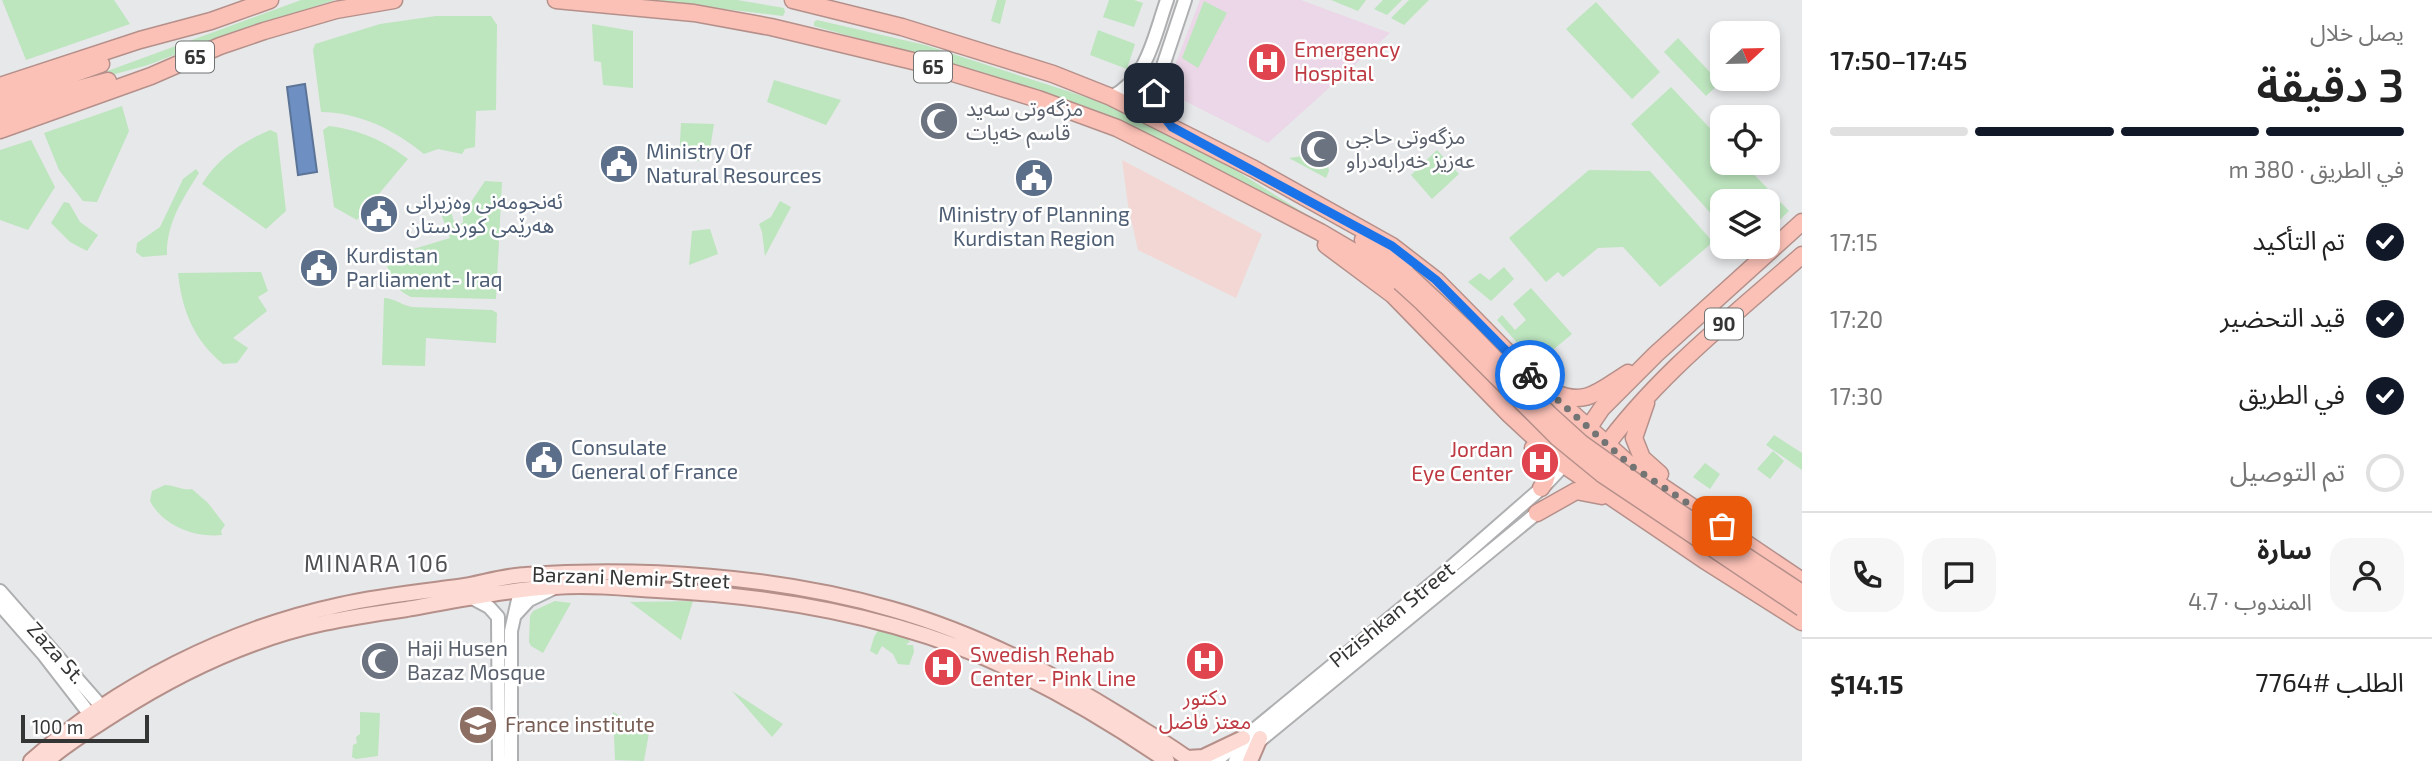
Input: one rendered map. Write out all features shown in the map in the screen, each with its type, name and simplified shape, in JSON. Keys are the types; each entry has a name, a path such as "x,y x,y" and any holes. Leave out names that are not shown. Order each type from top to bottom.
{"highway":[{"name":"65","path":"0,100 270,0"},
{"name":"65","path":"0,114 336,10 394,0"},
{"name":"65","path":"556,0 683,12 817,37 940,69 1038,99 1117,128 1403,278 1466,329 1581,443 1713,536 1802,593"},
{"path":"772,27 781,25 788,19 789,9 783,0"},
{"name":"65","path":"793,0 902,27 1053,74 1111,97 1286,187 1392,246 1425,272 1562,403 1591,443"},
{"path":"817,37 808,32 805,22 808,12 822,7"},
{"name":"65","path":"0,86 140,40 211,21"},
{"name":"65","path":"0,130 151,76 220,46"},
{"name":"65","path":"1286,187 1372,246 1422,302 1579,456 1802,608"},
{"name":"65","path":"1285,215 1393,295 1560,469 1576,482 1611,498 1802,622"},
{"name":"90","path":"1576,482 1602,408 1656,354 1802,222"},
{"name":"90","path":"1560,469 1591,443 1620,426 1695,350 1802,255"},
{"path":"1538,382 1566,398 1587,398 1656,354"},
{"path":"1471,374 1491,387 1517,414 1532,411 1541,401 1538,382"},
{"path":"1471,374 1484,394 1545,462 1548,476 1541,488"},
{"path":"1618,392 1601,419 1604,425 1609,427 1620,426"},
{"path":"1650,396 1635,431 1636,445 1642,458 1652,469 1739,536"},
{"path":"1528,433 1551,441 1591,443 1610,459 1630,465 1739,536 1802,581"},
{"path":"1591,443 1611,493 1637,516"},
{"path":"1637,516 1629,506 1629,494 1636,485 1644,481 1690,506"},
{"path":"1537,513 1576,491 1611,498"}],"main road":[{"path":"1111,97 1132,83 1142,70 1167,0"},
{"path":"1172,127 1157,108 1154,93 1185,0"},
{"name":"Pizishkan Street","path":"1216,761 1435,581 1560,469"},
{"name":"Pizishkan Street","path":"1235,761 1576,482"},
{"name":"Barzani Nemir Street","path":"47,761 100,716 184,660 217,645 306,614 377,598 521,575 615,573 702,577 782,585 890,608 989,645 1045,673 1098,701 1189,759"},
{"path":"499,761 503,671 521,575"},
{"path":"511,631 517,612 523,605 557,586"},
{"name":"Barzani Nemir Street","path":"31,761 67,731 180,674 254,643 323,623 557,586 709,592 814,607 888,625 953,645 1012,670 1113,726 1167,761"},
{"name":"Zaza St.","path":"0,591 100,716"},
{"path":"471,598 489,607 498,617 511,761"},
{"name":"Zaza St.","path":"0,605 100,716"},
{"path":"1189,759 1203,757 1243,738"},
{"path":"1250,761 1260,738"}],"shaded area":[{"name":"Emergency Hospital","path":"1200,0 1301,0 1390,33 1268,143 1165,91"},
{"path":"1122,160 1262,234 1236,298 1138,250"},
{"name":"Swedish Rehab Center - Pink Line","path":"939,648 960,655 945,687 926,679"}],"green space":[{"path":"2,0 114,0 130,24 26,60"},
{"path":"301,0 335,0 231,33 148,65 53,91"},
{"path":"648,0 737,0 784,8 785,12 783,16"},
{"path":"997,0 1006,0 1000,24 991,21"},
{"path":"1109,0 1134,0 1143,3 1134,27 1103,17"},
{"path":"1331,0 1366,0 1358,11"},
{"path":"1383,0 1402,0 1387,15 1374,9"},
{"path":"1409,0 1429,0 1404,25 1391,18"},
{"path":"1204,1 1227,13 1198,68 1182,58"},
{"path":"1596,2 1660,72 1632,99 1566,29"},
{"path":"436,16 491,16 497,25 496,110 476,111 475,147 465,149 462,154 438,149 424,154 376,124 350,115 321,112 313,50 315,44 380,24"},
{"path":"817,20 925,45 1086,97 1140,118 1216,158 1336,233 1211,167 921,56 814,26"},
{"path":"592,24 633,31 633,88 603,85 601,62 594,61"},
{"path":"1098,30 1135,44 1127,69 1090,55"},
{"path":"1678,38 1710,72 1711,91 1706,96 1664,52"},
{"path":"774,80 841,100 826,125 767,102"},
{"path":"1671,87 1710,128 1710,175 1754,175 1768,189 1710,189 1710,213 1631,124"},
{"path":"122,106 129,131 97,202 83,201 59,170 44,133"},
{"path":"681,123 714,124 708,161 679,160"},
{"path":"329,126 371,137 408,159 357,220 334,207 323,130"},
{"path":"270,130 277,133 286,211 266,229 202,184 215,166 232,152"},
{"path":"31,140 55,187 28,230 0,220 0,150"},
{"path":"1437,150 1459,174 1432,199 1411,175"},
{"path":"1303,156 1306,159 1326,157 1329,171 1326,178 1289,158"},
{"path":"196,169 199,173 172,222 167,255 142,257 136,252 137,243 160,227 183,179"},
{"path":"1589,170 1650,171 1710,239 1710,245 1660,287 1623,247 1598,248 1563,277 1558,272 1546,282 1509,238"},
{"path":"485,181 502,182 496,299 411,297 405,294 393,281 387,257 450,238 442,216 451,212 455,225 463,223 463,214"},
{"path":"780,201 791,207 765,256 759,224 771,217"},
{"path":"64,202 69,203 80,222 98,235 87,251 70,242 51,223"},
{"path":"1780,202 1789,211 1780,220"},
{"path":"710,229 718,254 689,265 692,231"},
{"path":"1504,267 1514,279 1491,301 1468,282 1480,273 1489,280"},
{"path":"261,272 268,291 258,297 267,311 233,338 248,348 237,363 223,364 204,345 191,324 178,273"},
{"path":"1531,288 1572,334 1536,364 1497,320 1502,315 1515,330 1526,320 1513,304"},
{"path":"384,298 412,307 492,310 497,313 496,343 426,338 425,366 382,365"},
{"path":"1774,435 1802,453 1802,470 1766,445"},
{"path":"1773,451 1784,461 1770,479 1757,469"},
{"path":"1705,463 1720,474 1710,489 1693,477"},
{"path":"165,485 192,489 208,503 225,525 221,531 222,535 191,532 171,524 163,517 150,501 152,491"},
{"path":"555,601 571,603 543,653 529,642 530,616 533,611"},
{"path":"693,601 681,640 630,602"},
{"path":"879,629 908,639 910,642 906,644 913,645 914,652 909,665 898,664 893,654 882,646 877,655 870,651"},
{"path":"732,691 783,724 772,737"},
{"path":"360,712 380,713 378,756 356,759 352,757 353,745 357,743 356,737 360,734"},
{"path":"613,712 649,733 644,761 615,760"}],"water":[{"path":"305,84 317,172 298,175 287,87"}],"way so far":[{"path":"1530,375 1630,465 1722,526"}],"place":[{"name":"Emergency Hospital","path":"1267,62"},
{"name":"مزگەوتی سەید قاسم خەیات","path":"939,121"},
{"name":"مزگەوتی حاجی عەزیز خەرابەدراو","path":"1319,149"},
{"name":"Ministry Of Natural Resources","path":"619,164"},
{"name":"Ministry of Planning Kurdistan Region","path":"1034,178"},
{"name":"ئەنجومەنی وەزیرانی هەرێمی کوردستان","path":"379,214"},
{"name":"Kurdistan Parliament- Iraq","path":"319,268"},
{"name":"Consulate General of France","path":"544,460"},
{"name":"Jordan Eye Center","path":"1540,462"},
{"name":"Haji Husen Bazaz Mosque","path":"380,661"},
{"name":"دكتور معتز فاضل","path":"1205,661"},
{"name":"Swedish Rehab Center - Pink Line","path":"943,667"},
{"name":"France institute","path":"478,725"}],"district":[{"name":"MINARA 106","path":"377,564"}],"route":[{"path":"1154,93 1157,108 1172,127 1392,246 1436,280 1530,375"}]}
